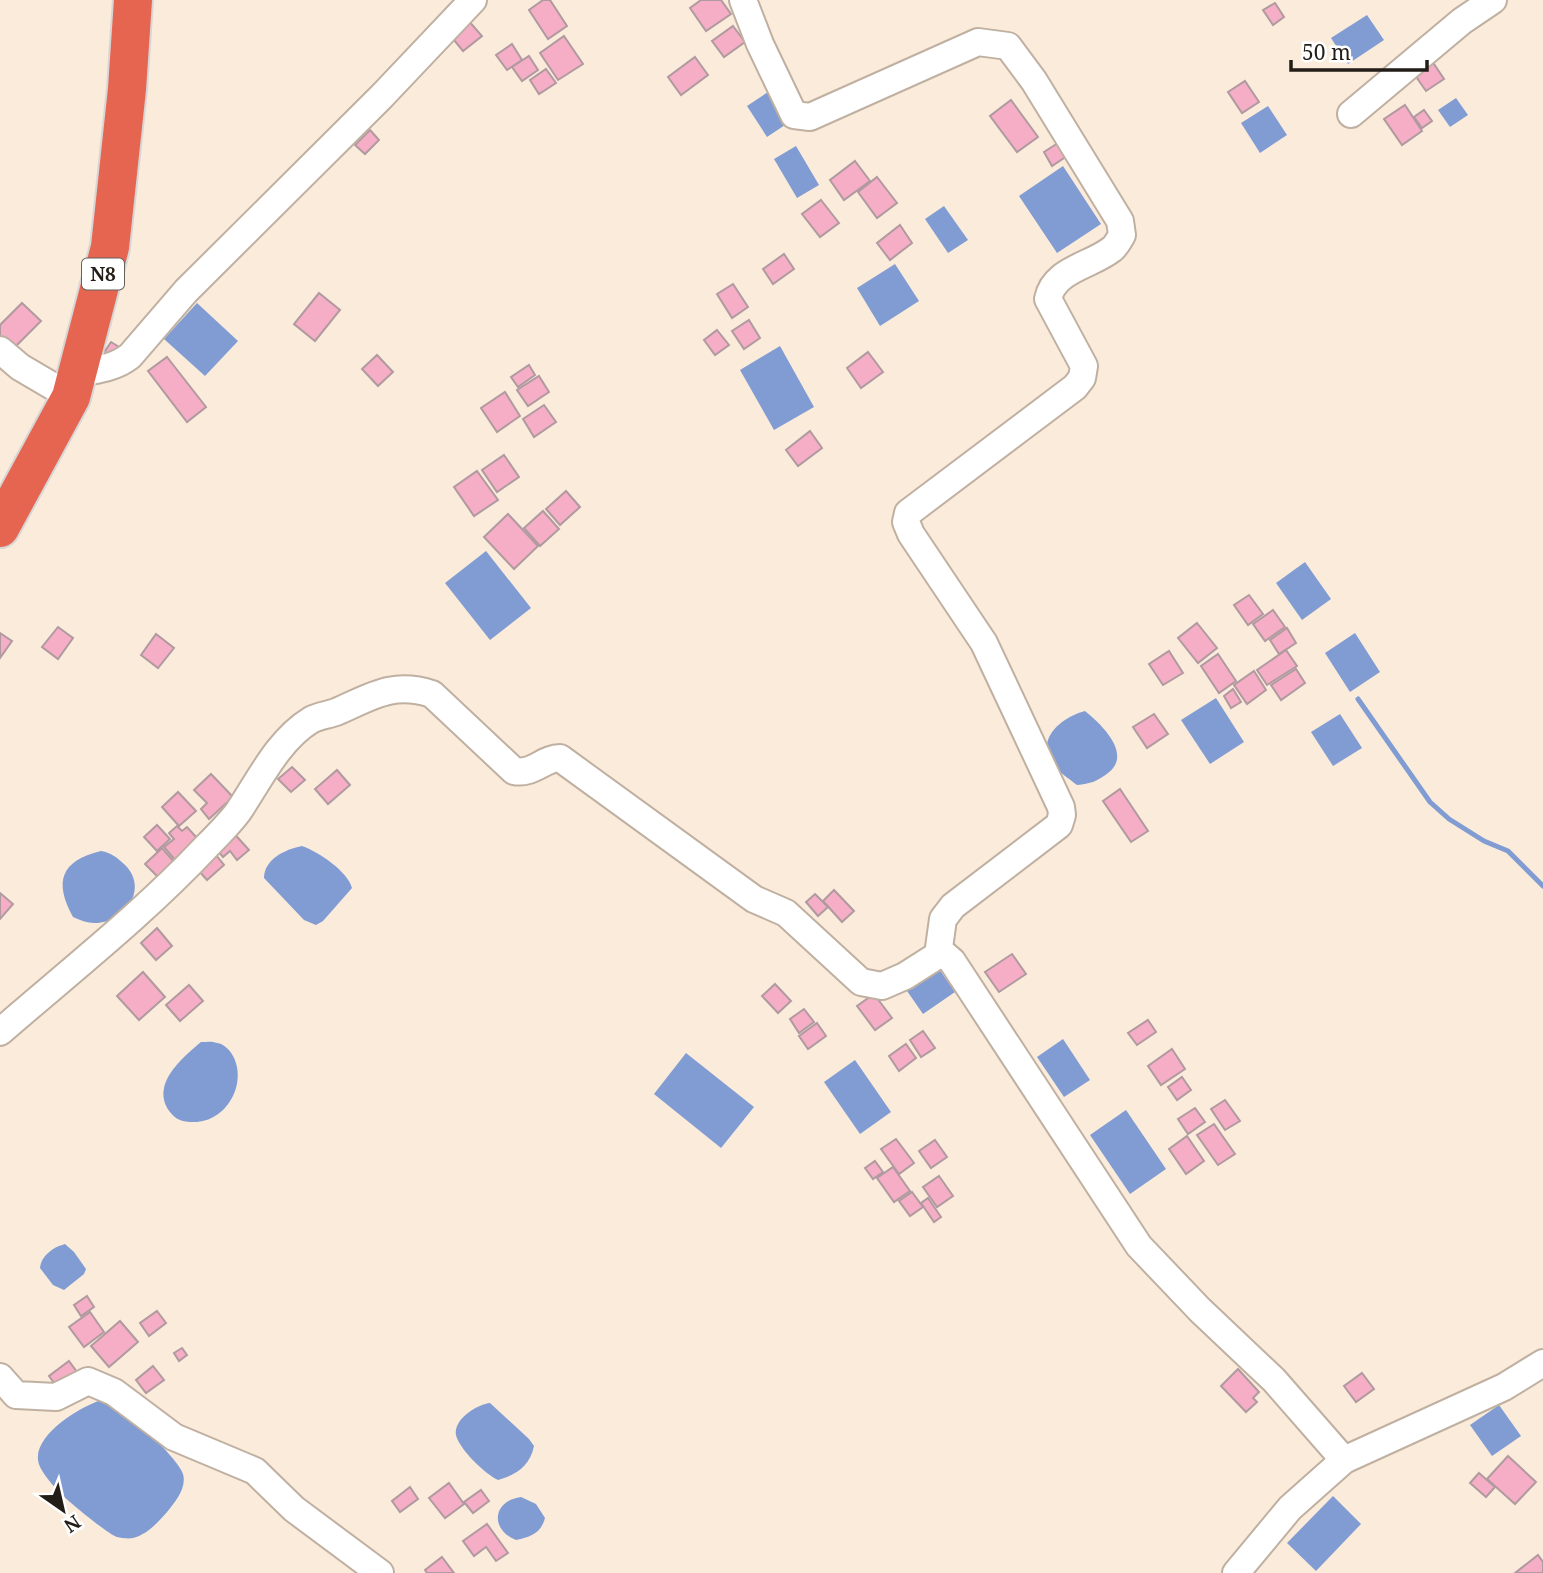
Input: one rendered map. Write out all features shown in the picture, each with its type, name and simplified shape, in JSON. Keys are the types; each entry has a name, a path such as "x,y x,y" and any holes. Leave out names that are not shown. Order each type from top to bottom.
{"highway":[{"name":"N8","path":"0,528 74,385 110,247 127,89 133,0"}],"street":[{"path":"0,350 20,367 74,385 122,362 186,291 382,96 473,0"},
{"path":"743,0 760,44 794,115 810,117 978,42 1008,46 1034,81 1120,221 1122,235 1113,248 1069,272 1050,290 1048,299 1084,366 1082,378 1075,387 908,513 906,522 911,534 984,643 1061,807 1062,815 1059,825 953,906 943,919 938,956"},
{"path":"1351,114 1462,21 1493,0"},
{"path":"0,1032 204,850 236,814 292,735 312,719 394,689 415,689 432,694 514,771 534,769 552,758 560,758 754,899 786,913 861,982 882,986 938,956 945,955 952,961 1139,1246 1200,1310 1274,1380 1344,1460"},
{"path":"1236,1573 1290,1508 1344,1460 1504,1387 1543,1363"},
{"path":"0,1377 16,1395 56,1397 88,1381 114,1392 174,1437 255,1471 294,1509 380,1573"}],"water":[{"path":"1367,15 1384,40 1348,64 1331,38"},
{"path":"768,92 788,123 767,137 747,106"},
{"path":"1456,98 1468,115 1450,127 1438,110"},
{"path":"1268,106 1287,135 1260,153 1241,123"},
{"path":"796,146 819,185 797,198 774,159"},
{"path":"1063,166 1101,224 1057,253 1019,196"},
{"path":"944,206 968,240 948,253 925,219"},
{"path":"895,264 919,301 880,326 857,288"},
{"path":"197,303 238,341 205,376 164,339"},
{"path":"780,346 814,407 774,430 740,370"},
{"path":"486,551 531,608 490,640 445,583"},
{"path":"1305,562 1331,599 1302,620 1276,583"},
{"path":"1355,633 1380,672 1350,692 1325,653"},
{"path":"1216,698 1244,742 1210,764 1181,720"},
{"path":"1085,711 1106,731 1116,748 1117,757 1115,765 1104,776 1094,782 1077,785 1051,762 1047,750 1051,734 1056,728 1070,717"},
{"path":"1340,714 1362,748 1333,766 1311,732"},
{"path":"302,846 332,863 352,888 323,921 316,925 304,920 264,878 272,860 283,852"},
{"path":"101,851 116,857 124,864 135,883 134,893 124,911 105,922 94,923 73,917 67,905 63,883 69,867 87,855"},
{"path":"937,966 955,992 923,1014 905,988"},
{"path":"1063,1039 1090,1080 1064,1097 1037,1057"},
{"path":"201,1042 220,1044 233,1056 238,1078 236,1089 224,1109 215,1116 205,1121 183,1121 172,1115 165,1102 166,1082 177,1064"},
{"path":"686,1053 754,1107 721,1148 654,1094"},
{"path":"855,1060 891,1112 860,1134 824,1082"},
{"path":"1126,1110 1166,1169 1130,1194 1090,1135"},
{"path":"65,1244 86,1269 84,1274 64,1290 53,1285 40,1268 48,1253"},
{"path":"101,1400 111,1402 139,1424 172,1458 183,1474 182,1490 170,1508 152,1528 133,1538 117,1537 87,1516 58,1491 38,1460 39,1450 51,1431 71,1415"},
{"path":"490,1403 534,1446 521,1469 498,1480 473,1461 456,1435 458,1423 462,1418 473,1409"},
{"path":"1499,1405 1521,1436 1492,1456 1470,1425"},
{"path":"1333,1496 1361,1524 1316,1571 1287,1543"},
{"path":"521,1497 536,1504 545,1518 535,1534 516,1540 502,1530 498,1516 504,1504"}],"building":[{"path":"543,0 550,0 567,26 548,39 529,10"},
{"path":"701,0 721,0 731,14 706,31 690,8"},
{"path":"1275,3 1284,17 1273,25 1263,10"},
{"path":"467,19 482,36 463,51 449,34"},
{"path":"733,26 745,42 724,57 712,41"},
{"path":"564,36 583,64 558,80 540,53"},
{"path":"512,44 522,60 507,70 496,55"},
{"path":"529,56 538,70 522,81 512,67"},
{"path":"695,57 708,75 681,95 668,77"},
{"path":"1430,58 1444,79 1426,91 1412,71"},
{"path":"546,69 556,83 539,94 530,80"},
{"path":"1245,81 1259,102 1242,113 1228,92"},
{"path":"1011,100 1038,137 1017,152 990,116"},
{"path":"1405,105 1422,131 1402,145 1384,119"},
{"path":"1424,110 1432,121 1422,128 1414,117"},
{"path":"370,130 379,140 365,154 355,145"},
{"path":"1061,141 1070,154 1052,166 1044,152"},
{"path":"855,161 870,181 844,200 830,180"},
{"path":"877,177 897,203 877,218 858,192"},
{"path":"821,200 839,223 820,237 802,214"},
{"path":"900,225 912,243 890,260 877,243"},
{"path":"784,254 794,269 773,284 763,269"},
{"path":"733,284 748,307 732,318 717,294"},
{"path":"319,293 340,310 315,341 294,324"},
{"path":"22,303 41,321 8,354 0,346 0,325"},
{"path":"749,320 760,338 744,349 732,331"},
{"path":"717,330 729,345 715,355 704,340"},
{"path":"111,342 124,350 116,362 103,354"},
{"path":"868,352 883,372 861,388 847,368"},
{"path":"377,355 393,372 378,386 362,369"},
{"path":"167,357 206,407 187,422 148,371"},
{"path":"529,365 535,375 518,387 511,377"},
{"path":"539,376 549,392 528,406 517,390"},
{"path":"505,392 520,416 497,432 481,408"},
{"path":"544,405 556,422 534,437 523,419"},
{"path":"810,431 822,448 798,466 786,450"},
{"path":"504,455 519,477 497,492 482,470"},
{"path":"477,471 498,500 474,516 454,487"},
{"path":"566,491 580,507 560,525 546,509"},
{"path":"543,511 559,529 540,546 524,528"},
{"path":"508,514 538,546 514,569 484,537"},
{"path":"1249,595 1263,614 1248,625 1234,605"},
{"path":"1273,610 1285,627 1265,641 1253,624"},
{"path":"1197,623 1217,648 1198,663 1178,638"},
{"path":"58,627 73,638 58,659 42,647"},
{"path":"1287,628 1296,643 1279,654 1270,640"},
{"path":"0,633 12,641 0,658"},
{"path":"156,634 174,648 158,668 141,655"},
{"path":"1286,650 1297,666 1267,685 1257,670"},
{"path":"1169,651 1183,673 1163,685 1149,664"},
{"path":"1218,654 1236,681 1219,693 1201,666"},
{"path":"1296,669 1305,683 1281,700 1271,685"},
{"path":"1254,671 1266,690 1247,704 1234,685"},
{"path":"1233,689 1241,702 1231,708 1224,696"},
{"path":"1154,714 1168,734 1147,748 1133,727"},
{"path":"292,767 305,780 291,792 278,779"},
{"path":"337,770 350,785 328,804 315,789"},
{"path":"211,774 233,797 209,819 201,809 207,803 194,790"},
{"path":"1120,789 1148,831 1131,842 1103,801"},
{"path":"178,792 196,811 179,826 162,807"},
{"path":"157,825 170,839 157,851 144,837"},
{"path":"177,826 182,831 187,827 198,839 175,860 164,847 174,839 169,833"},
{"path":"230,829 249,850 237,860 230,851 223,857 213,845"},
{"path":"162,848 175,863 159,878 145,864"},
{"path":"216,855 224,865 207,880 199,871"},
{"path":"834,890 854,911 842,922 823,901"},
{"path":"0,893 13,904 0,919"},
{"path":"815,894 828,907 818,916 806,902"},
{"path":"157,928 172,946 156,960 141,943"},
{"path":"1012,954 1026,974 999,992 985,972"},
{"path":"143,972 165,997 139,1020 117,996"},
{"path":"775,984 791,1001 778,1013 762,996"},
{"path":"189,985 203,1001 180,1021 166,1005"},
{"path":"874,994 892,1018 875,1030 857,1006"},
{"path":"804,1009 814,1022 799,1033 790,1019"},
{"path":"1148,1020 1156,1032 1137,1045 1128,1033"},
{"path":"817,1023 826,1036 808,1049 799,1036"},
{"path":"923,1031 935,1048 921,1057 910,1040"},
{"path":"906,1044 916,1058 899,1071 889,1056"},
{"path":"1172,1049 1185,1069 1161,1085 1148,1066"},
{"path":"1182,1077 1191,1090 1177,1100 1168,1087"},
{"path":"1225,1100 1240,1121 1225,1130 1211,1109"},
{"path":"1195,1108 1205,1122 1188,1134 1178,1119"},
{"path":"1214,1124 1235,1154 1218,1165 1197,1135"},
{"path":"1187,1136 1204,1161 1186,1174 1169,1149"},
{"path":"896,1139 914,1163 899,1174 881,1149"},
{"path":"935,1140 947,1157 931,1168 919,1151"},
{"path":"875,1161 883,1172 873,1179 865,1168"},
{"path":"893,1167 910,1191 894,1202 877,1178"},
{"path":"939,1176 953,1196 937,1207 923,1187"},
{"path":"912,1192 923,1207 910,1216 899,1201"},
{"path":"928,1198 941,1217 934,1222 921,1203"},
{"path":"87,1296 94,1307 81,1316 74,1305"},
{"path":"157,1311 166,1323 149,1336 140,1323"},
{"path":"90,1312 104,1332 84,1347 69,1327"},
{"path":"120,1321 138,1342 109,1367 91,1346"},
{"path":"182,1348 187,1355 179,1361 174,1353"},
{"path":"69,1361 77,1372 57,1387 49,1376"},
{"path":"153,1366 164,1380 146,1393 136,1380"},
{"path":"1238,1369 1259,1392 1253,1398 1257,1402 1246,1412 1221,1386"},
{"path":"1362,1373 1374,1389 1356,1402 1344,1386"},
{"path":"1508,1456 1536,1482 1515,1504 1487,1479"},
{"path":"1479,1473 1495,1487 1486,1497 1470,1483"},
{"path":"449,1483 464,1504 445,1518 429,1498"},
{"path":"410,1487 418,1499 400,1512 392,1501"},
{"path":"481,1490 489,1501 473,1513 464,1502"},
{"path":"487,1524 508,1553 496,1561 486,1547 474,1556 463,1541"},
{"path":"1538,1555 1543,1562 1543,1573 1515,1573"},
{"path":"442,1557 454,1573 427,1573 425,1570"}],"waterway":[{"path":"1358,699 1430,802 1449,819 1484,841 1508,851 1543,886"}]}
